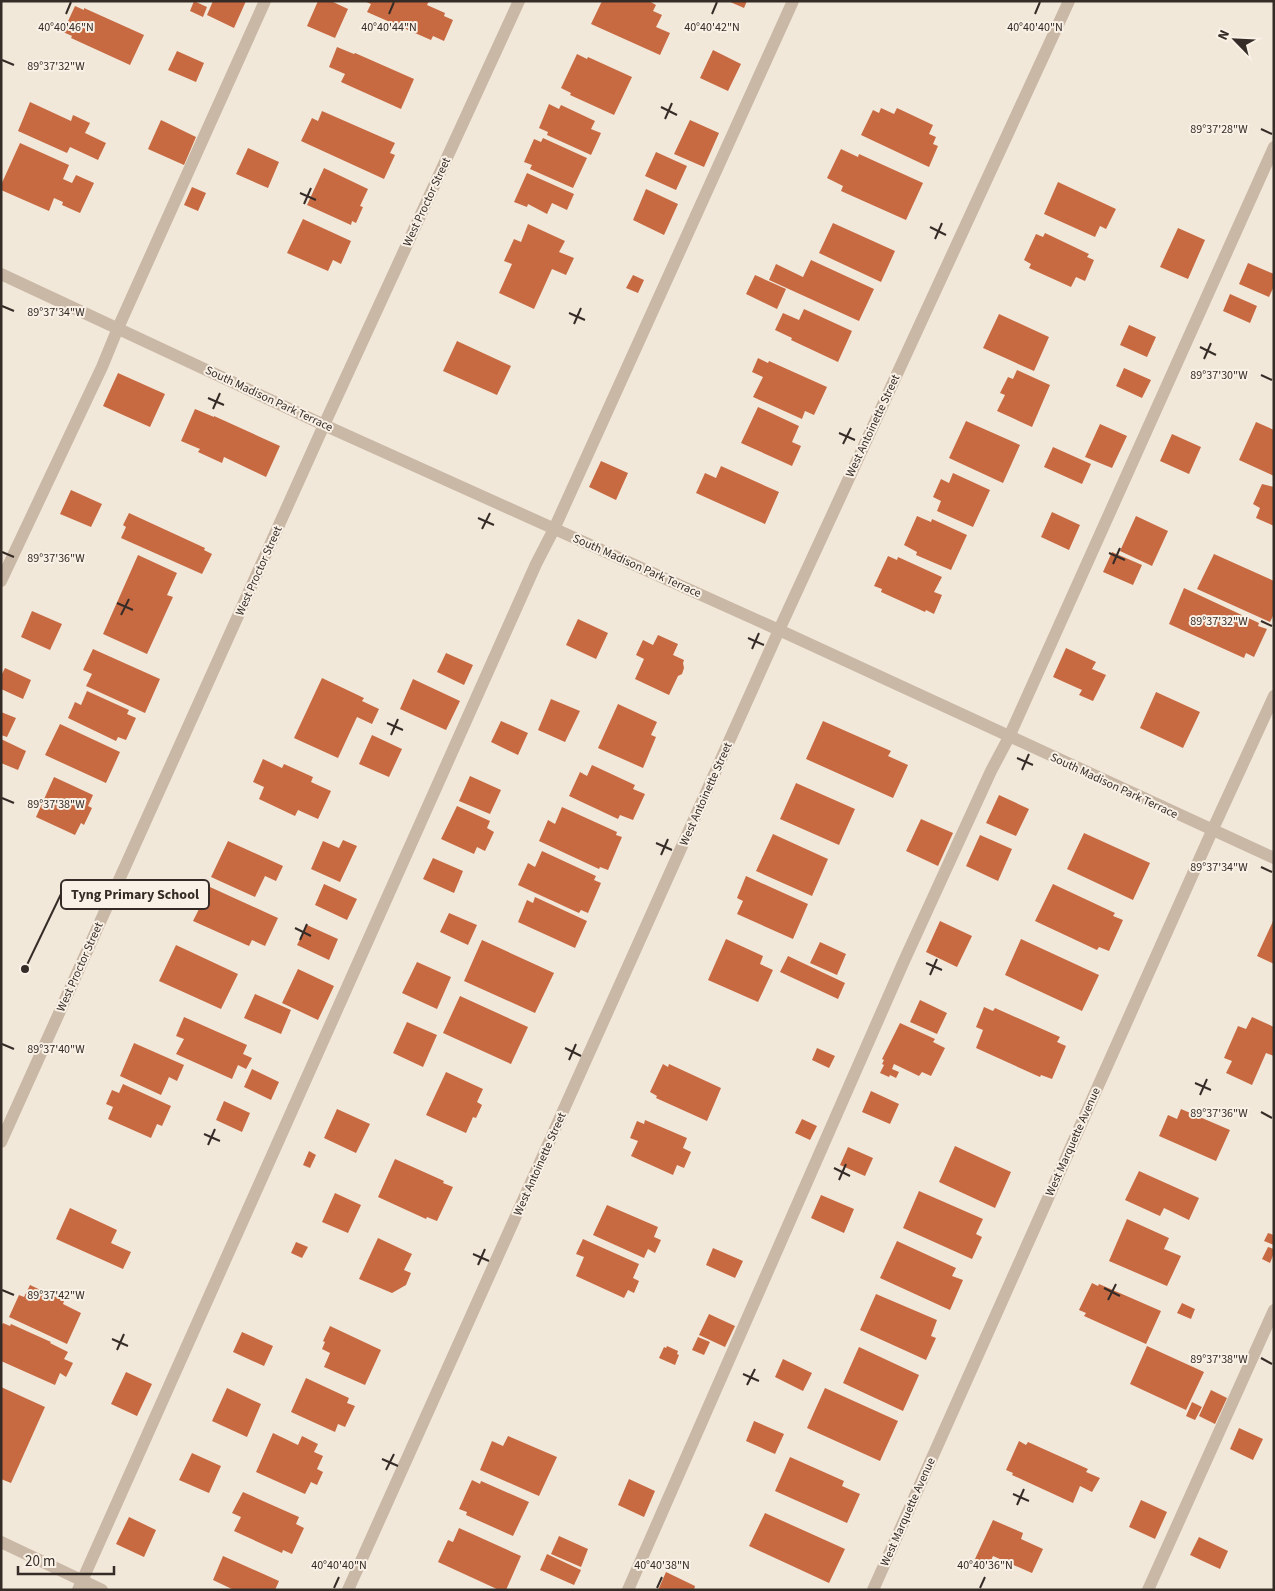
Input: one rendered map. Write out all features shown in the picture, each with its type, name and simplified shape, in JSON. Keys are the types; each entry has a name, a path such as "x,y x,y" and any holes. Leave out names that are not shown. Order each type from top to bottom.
{"street":[{"path":"1,581 102,367 264,1"},
{"name":"West Proctor Street","path":"1,1142 324,425 519,1"},
{"path":"80,1585 532,573 554,529 793,1"},
{"name":"West Antoinette Street","path":"348,1590 779,630 1069,1"},
{"path":"628,1590 904,961 991,771 1009,737 1274,147"},
{"name":"South Madison Park Terrace","path":"1,274 324,425 779,630 1274,858"},
{"name":"West Marquette Avenue","path":"873,1590 1274,696"},
{"path":"1148,1590 1274,1310"},
{"path":"1,1542 80,1585 102,1590"}],"building":[{"path":"194,1 207,7 203,17 190,11"},
{"path":"213,1 246,1 234,28 207,15"},
{"path":"318,1 331,1 348,9 335,38 307,26"},
{"path":"364,1 429,1 427,5 445,13 444,16 453,20 444,41 433,36 431,40 367,12 371,4"},
{"path":"602,1 649,1 656,5 653,11 662,15 656,27 670,33 660,55 591,24"},
{"path":"728,1 747,1 744,8"},
{"path":"75,6 84,10 84,8 144,35 130,65 71,38 72,36 63,32"},
{"path":"337,47 414,79 401,109 341,82 345,74 329,67"},
{"path":"713,50 741,64 728,91 700,78"},
{"path":"177,51 204,63 196,82 168,70"},
{"path":"577,54 632,77 614,115 570,95 571,93 561,88"},
{"path":"30,102 71,121 73,115 90,123 85,133 106,143 98,160 70,147 67,153 18,131"},
{"path":"549,104 559,109 561,105 595,121 591,129 601,133 591,155 547,135 548,132 539,128"},
{"path":"881,108 894,114 897,108 933,125 929,134 936,137 933,144 938,146 929,167 861,135 873,110 879,113"},
{"path":"322,111 395,143 390,153 395,155 384,179 301,141 312,118 318,121"},
{"path":"161,120 196,137 184,165 148,149"},
{"path":"690,120 719,133 704,167 674,154"},
{"path":"543,138 587,158 573,188 530,169 532,165 524,162 534,139 541,142"},
{"path":"20,143 69,165 63,179 72,183 76,175 94,183 80,213 62,205 63,202 54,198 49,211 1,190 1,185"},
{"path":"248,148 279,162 268,188 236,174"},
{"path":"841,149 858,157 859,154 923,183 906,220 841,191 843,186 827,178"},
{"path":"656,152 687,166 676,190 645,176"},
{"path":"324,168 368,189 360,206 363,207 356,223 352,221 351,225 307,205"},
{"path":"527,173 574,194 567,210 552,203 547,214 528,204 527,207 514,202"},
{"path":"1058,182 1116,209 1106,229 1100,226 1095,237 1044,214"},
{"path":"192,187 206,193 198,211 184,205"},
{"path":"646,189 678,204 664,235 633,220"},
{"path":"303,219 351,241 341,264 333,260 328,271 287,253"},
{"path":"833,223 895,251 881,282 819,253"},
{"path":"528,224 565,241 559,252 574,258 566,275 552,269 534,309 499,293 512,264 504,261 514,239 521,242"},
{"path":"1178,228 1205,240 1188,279 1160,267"},
{"path":"1045,233 1089,254 1087,257 1094,260 1085,281 1076,277 1071,287 1029,268 1031,264 1024,260 1036,234 1043,237"},
{"path":"811,260 874,289 859,321 769,280 776,264 803,277"},
{"path":"1248,263 1274,274 1274,286 1269,297 1239,284"},
{"path":"633,275 644,280 638,293 626,288"},
{"path":"755,275 786,289 777,309 746,294"},
{"path":"1230,294 1257,306 1250,323 1223,311"},
{"path":"804,309 852,331 838,362 791,340 792,338 775,330 783,313 799,320"},
{"path":"999,314 1049,337 1034,371 983,348"},
{"path":"1129,325 1156,337 1147,357 1120,345"},
{"path":"457,341 511,366 497,395 443,371"},
{"path":"758,358 827,387 814,415 805,411 802,419 753,397 763,377 752,372"},
{"path":"1124,368 1151,380 1142,398 1116,386"},
{"path":"1017,370 1050,385 1032,427 997,411 1005,395 1000,393 1008,377 1013,379"},
{"path":"118,373 165,394 150,427 103,406"},
{"path":"758,407 799,426 792,442 801,446 792,466 741,443"},
{"path":"195,409 280,446 266,477 224,457 222,463 198,452 200,449 181,441"},
{"path":"966,421 1020,445 1003,483 949,458"},
{"path":"1256,422 1274,430 1274,476 1239,460"},
{"path":"1100,424 1127,436 1112,468 1085,457"},
{"path":"1172,434 1201,447 1189,474 1160,461"},
{"path":"1053,447 1091,464 1082,484 1044,467"},
{"path":"601,461 628,473 616,500 589,487"},
{"path":"721,466 779,492 765,524 696,493 705,473 716,478"},
{"path":"953,473 990,490 973,527 937,511 941,501 933,497 941,479 949,483"},
{"path":"1262,484 1274,487 1274,526 1256,518 1260,508 1253,504"},
{"path":"71,490 102,504 91,527 60,514"},
{"path":"1052,512 1080,525 1069,550 1041,537"},
{"path":"129,513 205,548 204,550 212,554 202,574 121,538 126,527 123,525"},
{"path":"917,516 931,522 932,519 967,535 951,570 916,555 917,552 904,545"},
{"path":"1136,516 1168,531 1152,566 1120,551"},
{"path":"1112,552 1142,565 1133,585 1103,572"},
{"path":"1214,554 1274,581 1274,614 1270,622 1197,589"},
{"path":"138,555 177,573 167,595 173,597 147,654 103,634"},
{"path":"888,556 897,560 898,557 942,577 934,592 942,595 934,614 926,610 925,612 881,592 882,589 874,586"},
{"path":"1184,588 1259,623 1258,626 1267,629 1254,657 1246,653 1244,658 1169,624"},
{"path":"32,611 62,624 50,650 21,637"},
{"path":"578,619 608,633 596,659 566,645"},
{"path":"658,635 678,644 673,655 684,660 682,674 678,676 669,695 635,679 644,659 636,655 643,640 653,645"},
{"path":"1066,648 1096,662 1092,669 1106,675 1093,701 1079,695 1082,690 1053,677"},
{"path":"93,649 160,679 145,713 86,686 92,674 83,670"},
{"path":"446,653 473,665 464,685 437,672"},
{"path":"5,668 31,680 23,699 1,689 1,676"},
{"path":"322,678 364,698 362,701 379,709 372,724 357,717 338,758 294,738"},
{"path":"413,679 460,701 446,730 400,709"},
{"path":"87,691 129,710 127,714 136,718 126,740 118,737 116,741 68,718 75,702 81,705"},
{"path":"1156,692 1200,712 1183,748 1140,728"},
{"path":"551,699 580,711 565,742 538,730"},
{"path":"618,704 657,722 651,735 656,737 643,768 598,748"},
{"path":"1,712 16,718 7,737 1,735"},
{"path":"501,721 528,733 518,755 491,742"},
{"path":"823,721 891,751 888,756 908,765 893,798 806,759"},
{"path":"60,724 120,752 106,783 45,755"},
{"path":"372,735 402,749 389,777 359,764"},
{"path":"1,739 26,751 18,770 1,763"},
{"path":"263,759 282,768 284,764 313,777 311,782 331,791 318,819 298,810 295,816 259,799 264,787 253,782"},
{"path":"592,765 635,785 633,789 645,794 633,820 620,815 618,819 569,796 580,772 587,776"},
{"path":"470,776 501,790 490,814 459,801"},
{"path":"54,777 93,795 88,806 92,808 84,825 81,823 75,835 36,817"},
{"path":"796,783 855,809 839,845 780,819"},
{"path":"999,795 1029,809 1016,836 986,823"},
{"path":"457,806 490,821 487,828 494,832 485,851 477,847 474,854 441,839"},
{"path":"562,807 617,832 616,835 622,837 608,870 600,867 599,869 539,841 548,820 555,824"},
{"path":"921,819 953,833 938,866 906,851"},
{"path":"1084,833 1150,863 1133,900 1067,869"},
{"path":"773,834 828,859 812,896 756,871"},
{"path":"980,835 1012,849 998,881 966,866"},
{"path":"343,840 357,846 340,882 311,869 323,841 339,848"},
{"path":"228,841 283,866 276,881 265,876 255,897 211,877"},
{"path":"542,851 596,876 594,880 601,883 588,913 581,910 579,913 518,885 528,863 535,867"},
{"path":"433,858 463,871 454,893 423,879"},
{"path":"746,876 808,904 793,939 737,914 743,901 737,898"},
{"path":"324,884 357,899 347,920 315,905"},
{"path":"1053,884 1115,913 1113,916 1123,920 1109,951 1099,947 1097,950 1035,921"},
{"path":"210,887 278,918 265,946 252,940 249,946 193,921"},
{"path":"535,897 587,921 575,948 518,922 527,900 533,903"},
{"path":"449,913 477,925 468,945 440,932"},
{"path":"1274,919 1274,964 1257,956"},
{"path":"940,921 972,936 957,967 926,952"},
{"path":"307,925 338,939 329,960 297,945"},
{"path":"726,939 763,956 760,964 773,970 758,1002 708,980"},
{"path":"1021,939 1099,975 1082,1011 1005,975"},
{"path":"482,940 554,973 535,1013 464,981"},
{"path":"820,942 846,954 837,975 810,963"},
{"path":"176,945 238,974 221,1009 159,981"},
{"path":"788,956 845,983 838,999 780,972"},
{"path":"417,962 451,977 437,1009 402,993"},
{"path":"298,969 334,986 318,1020 282,1003"},
{"path":"255,994 291,1010 281,1034 244,1018"},
{"path":"460,996 528,1027 511,1064 443,1033"},
{"path":"920,1000 947,1013 937,1034 910,1022"},
{"path":"984,1007 993,1011 995,1008 1060,1037 1057,1042 1066,1046 1052,1079 1041,1075 1040,1077 976,1048 983,1030 976,1027"},
{"path":"184,1017 247,1045 243,1054 252,1058 246,1069 238,1065 232,1079 176,1054 184,1039 176,1036"},
{"path":"1252,1017 1274,1027 1274,1056 1266,1053 1252,1085 1226,1073 1232,1061 1224,1058 1238,1026 1246,1029"},
{"path":"407,1022 437,1035 423,1067 393,1053"},
{"path":"900,1023 935,1039 933,1042 945,1048 931,1076 922,1072 919,1076 894,1064 892,1069 899,1072 896,1078 880,1073 884,1065 882,1064 884,1060 882,1059"},
{"path":"134,1043 184,1065 177,1081 169,1077 161,1095 120,1076"},
{"path":"817,1048 835,1056 829,1068 812,1060"},
{"path":"663,1064 668,1067 669,1064 721,1088 707,1121 656,1098 657,1096 650,1092"},
{"path":"252,1069 279,1082 271,1100 244,1087"},
{"path":"446,1072 483,1089 477,1102 482,1105 476,1118 473,1117 466,1133 426,1115"},
{"path":"123,1084 171,1106 162,1126 157,1124 151,1138 108,1119 113,1107 106,1104 112,1090 119,1093"},
{"path":"871,1091 899,1104 890,1124 862,1112"},
{"path":"224,1101 250,1113 242,1132 216,1120"},
{"path":"337,1109 370,1124 356,1153 324,1138"},
{"path":"1181,1109 1230,1130 1216,1161 1159,1136 1168,1115 1177,1119"},
{"path":"802,1119 817,1126 810,1140 795,1133"},
{"path":"645,1120 687,1138 683,1148 691,1152 684,1168 677,1165 673,1175 631,1156 638,1141 630,1138 637,1121 644,1124"},
{"path":"955,1146 1011,1172 995,1208 939,1182"},
{"path":"848,1147 873,1158 865,1176 840,1165"},
{"path":"309,1151 316,1155 310,1168 303,1165"},
{"path":"395,1159 453,1187 437,1221 427,1217 426,1219 378,1197"},
{"path":"1139,1171 1199,1198 1189,1220 1164,1208 1160,1216 1125,1200"},
{"path":"919,1191 983,1219 976,1234 982,1237 972,1259 903,1228"},
{"path":"335,1193 361,1205 348,1233 322,1222"},
{"path":"821,1195 854,1209 844,1233 811,1218"},
{"path":"607,1205 658,1227 654,1237 661,1240 655,1253 648,1249 644,1258 593,1235"},
{"path":"70,1208 117,1230 111,1243 131,1252 123,1269 56,1239"},
{"path":"1127,1219 1169,1238 1164,1249 1181,1256 1167,1286 1109,1261"},
{"path":"1268,1233 1274,1235 1274,1245 1264,1241"},
{"path":"378,1238 412,1254 404,1270 411,1273 406,1285 392,1293 359,1279"},
{"path":"583,1239 639,1264 633,1278 639,1281 634,1293 628,1290 624,1298 576,1276 584,1257 576,1254"},
{"path":"897,1241 956,1268 952,1276 963,1280 950,1310 880,1278"},
{"path":"296,1242 308,1247 302,1258 291,1253"},
{"path":"1268,1247 1274,1249 1270,1263 1262,1259"},
{"path":"713,1248 743,1261 735,1278 706,1265"},
{"path":"1092,1283 1098,1286 1099,1284 1161,1311 1146,1344 1084,1316 1086,1313 1079,1310"},
{"path":"30,1285 64,1301 63,1304 81,1313 67,1344 9,1317 19,1295 24,1297"},
{"path":"876,1294 937,1320 931,1336 936,1338 926,1360 860,1330"},
{"path":"1182,1303 1195,1309 1191,1319 1177,1313"},
{"path":"709,1314 735,1326 725,1347 699,1335"},
{"path":"3,1323 10,1326 11,1324 68,1352 64,1359 73,1363 66,1377 60,1373 55,1385 1,1361 1,1327"},
{"path":"330,1326 381,1350 365,1385 324,1367 330,1353 322,1349 325,1342 323,1341"},
{"path":"242,1332 273,1346 264,1366 233,1352"},
{"path":"698,1337 710,1342 704,1355 692,1350"},
{"path":"667,1346 678,1351 677,1354 679,1355 675,1365 659,1358 664,1347 666,1348"},
{"path":"1147,1346 1204,1372 1186,1410 1130,1384"},
{"path":"859,1347 919,1375 903,1411 843,1383"},
{"path":"783,1359 812,1373 803,1391 775,1377"},
{"path":"126,1372 152,1384 137,1416 111,1404"},
{"path":"306,1378 349,1398 347,1403 355,1406 345,1427 338,1424 335,1432 291,1412"},
{"path":"1,1387 45,1407 11,1483 1,1479"},
{"path":"227,1388 261,1404 247,1437 212,1421"},
{"path":"825,1388 898,1421 880,1461 807,1428"},
{"path":"1211,1390 1227,1398 1215,1424 1199,1416"},
{"path":"1192,1402 1202,1407 1195,1420 1186,1416"},
{"path":"754,1421 784,1434 775,1454 746,1441"},
{"path":"1239,1428 1263,1439 1253,1460 1230,1449"},
{"path":"273,1433 298,1445 302,1436 318,1444 314,1452 323,1456 317,1469 323,1472 317,1485 311,1482 305,1494 256,1472"},
{"path":"508,1436 557,1457 539,1496 480,1470 492,1441 503,1446"},
{"path":"1019,1441 1026,1445 1028,1442 1088,1469 1086,1472 1100,1478 1092,1492 1080,1486 1073,1503 1012,1475 1013,1473 1006,1470"},
{"path":"192,1453 221,1466 209,1493 179,1480"},
{"path":"790,1457 844,1481 842,1486 860,1494 847,1523 775,1491"},
{"path":"629,1479 655,1491 644,1517 618,1505"},
{"path":"472,1480 480,1484 481,1481 529,1502 513,1536 466,1515 467,1512 459,1509"},
{"path":"243,1492 299,1517 296,1524 304,1528 292,1554 283,1550 282,1553 234,1531 241,1517 232,1513"},
{"path":"1141,1500 1167,1512 1155,1539 1129,1527"},
{"path":"765,1513 845,1549 829,1583 749,1546"},
{"path":"129,1517 156,1530 144,1557 116,1544"},
{"path":"993,1520 1023,1533 1021,1539 1043,1549 1032,1573 993,1556 989,1565 975,1559"},
{"path":"459,1528 521,1556 506,1590 499,1590 438,1562 448,1540 453,1542"},
{"path":"559,1536 588,1549 581,1567 551,1554"},
{"path":"1199,1537 1228,1551 1220,1569 1190,1555"},
{"path":"547,1554 581,1570 574,1585 540,1570"},
{"path":"223,1556 279,1581 275,1590 234,1590 213,1580"},
{"path":"666,1572 695,1586 694,1590 658,1590"}],"place":[{"name":"Tyng Primary School","path":"25,969"}]}
